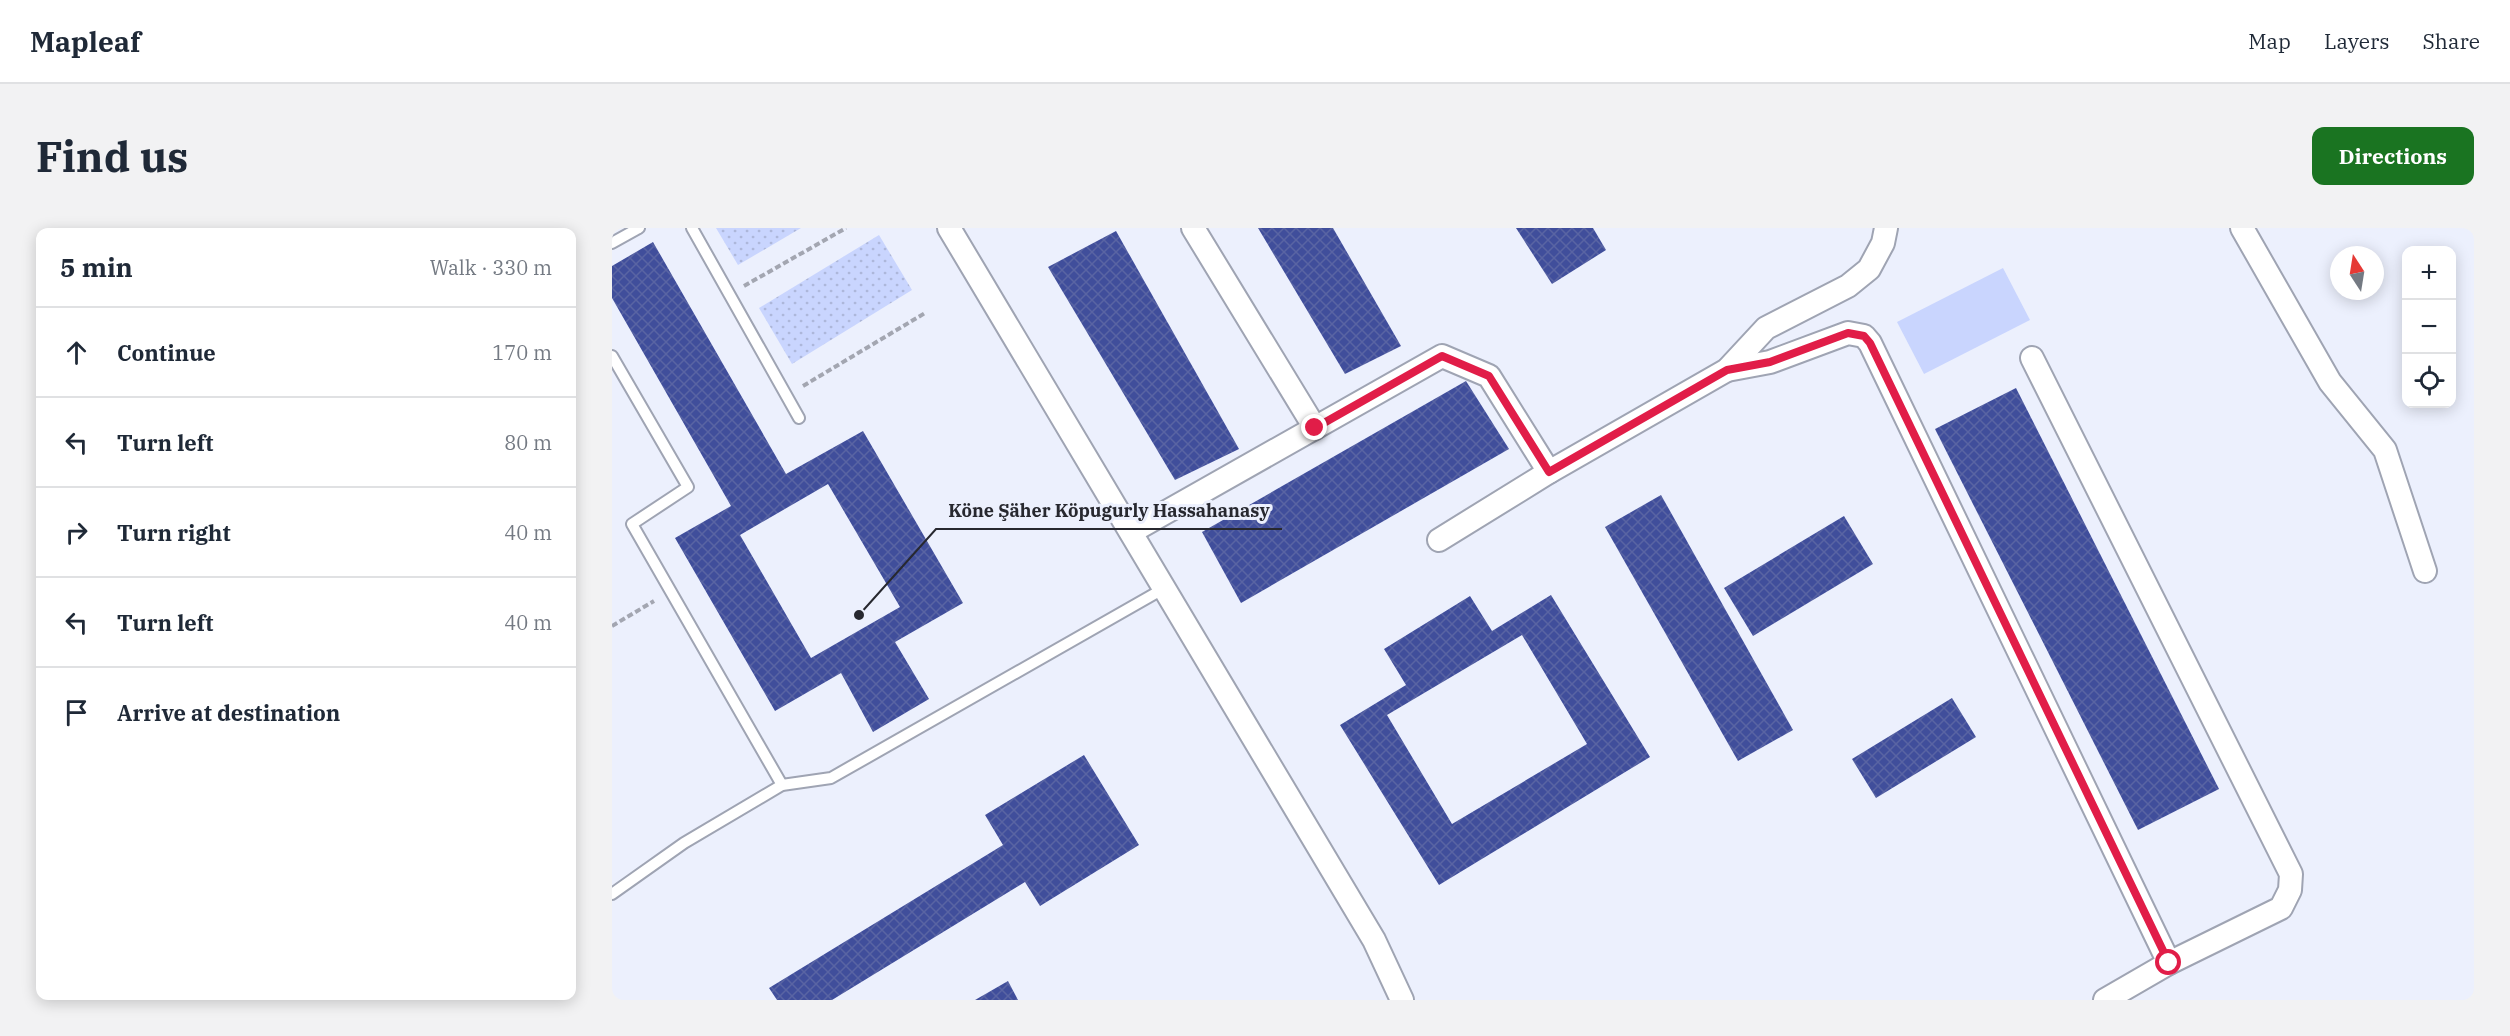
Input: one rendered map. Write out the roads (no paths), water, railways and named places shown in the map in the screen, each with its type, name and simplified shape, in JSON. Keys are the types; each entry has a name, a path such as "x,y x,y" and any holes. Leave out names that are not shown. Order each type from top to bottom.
{"street":[{"path":"949,228 1374,940 1402,1000"},
{"path":"1193,228 1315,428"},
{"path":"1439,540 1549,472 1727,370 1766,328 1848,286 1869,269 1883,243 1886,228"},
{"path":"2242,228 2330,382 2385,450 2425,571"},
{"path":"1727,370 1770,362 1848,333 1864,336 1870,343 2169,963"},
{"path":"1131,532 1442,356 1489,376 1549,472"},
{"path":"2032,358 2291,874 2290,890 2281,908 2169,963 2105,1000"}],"lane":[{"path":"612,243 639,228"},
{"path":"692,228 799,418"},
{"path":"612,356 688,487 632,524 782,785"},
{"path":"612,894 684,843 782,785 831,778 1163,589"}],"place":[{"name":"Köne Şäher Köpugurly Hassahanasy","path":"859,615"}]}
